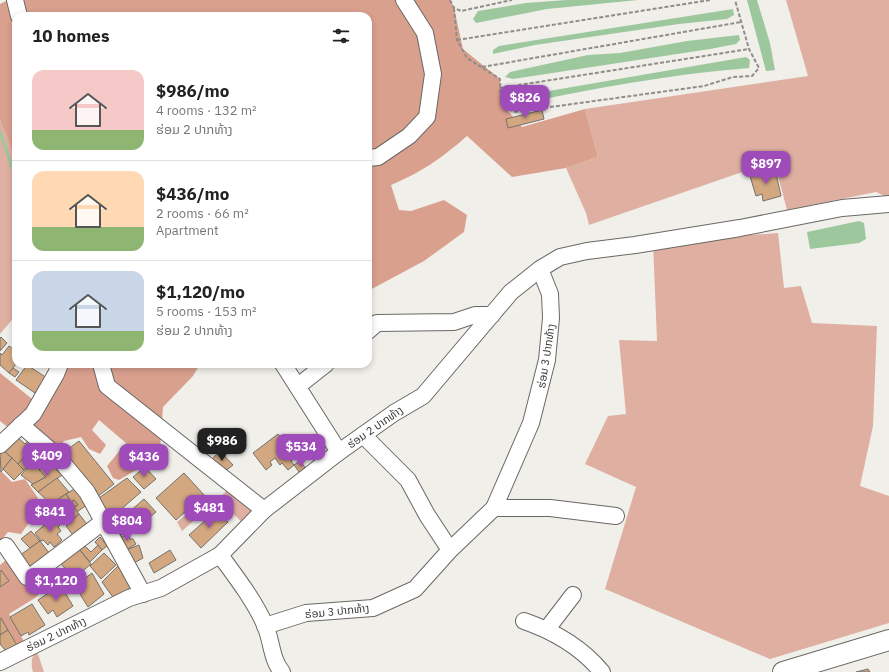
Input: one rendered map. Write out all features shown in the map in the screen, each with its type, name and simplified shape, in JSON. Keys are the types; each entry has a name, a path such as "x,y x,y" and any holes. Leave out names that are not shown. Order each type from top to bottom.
{"main road":[{"path":"784,672 889,640"}],"street":[{"path":"14,0 18,12"},
{"path":"372,158 378,157 409,136 427,117 433,74 425,33 404,0"},
{"name":"ຮ່ອມ 2 ປາກທ້າງ","path":"2,656 129,598 161,588 220,555 264,510 339,452 394,413 423,396 511,292 540,269 560,258 587,251 635,245 732,229 842,208 889,204"},
{"name":"ຮ່ອມ 3 ປາກທ້າງ","path":"265,626 306,613 373,608 415,589 450,550 494,508 531,424 547,360 551,318 550,294 540,269"},
{"path":"376,321 454,322 475,315 492,315"},
{"path":"0,445 33,414 58,368"},
{"path":"102,368 108,386 264,510"},
{"path":"286,368 339,452"},
{"path":"298,386 321,368"},
{"path":"21,425 56,455 87,492 143,594"},
{"path":"363,435 408,480 427,515 450,550"},
{"path":"494,508 550,508 616,516"},
{"path":"6,546 28,577 30,577 104,521"},
{"path":"220,555 245,590 265,626 274,659 282,672"},
{"path":"547,629 573,596"},
{"path":"524,621 547,629 591,659 602,672"}],"path":[{"path":"450,0 454,8 457,40 467,58 500,79 501,103 514,112 704,86 733,77 752,76 758,68 749,49 735,0"},
{"path":"454,8 461,11 512,0"},
{"path":"457,40 710,0"},
{"path":"482,67 741,22"},
{"path":"500,88 749,49"}],"shaded area":[{"path":"8,0 450,0 454,8 463,49 500,79 501,103 522,127 585,109 598,157 566,168 512,177 467,136 431,164 391,185 399,210 411,211 444,200 467,215 464,232 424,261 372,289 372,12 12,12 12,150 0,120 0,4"},
{"path":"566,0 638,0 547,9 476,23 473,19 478,11 526,3"},
{"path":"747,0 757,0 770,43 775,70 766,71"},
{"path":"786,0 889,0 889,198 876,192 787,210 774,161 589,225 586,213 566,168 598,157 585,109 808,76"},
{"path":"733,9 734,15 727,19 679,24 535,45 493,54 493,50 499,46"},
{"path":"739,35 740,40 736,44 710,49 513,79 505,77 510,72 588,55 620,53 687,41"},
{"path":"746,57 750,60 749,68 690,74 631,83 515,105 507,101 514,97"},
{"path":"0,120 12,150 12,320 0,334"},
{"path":"859,221 864,223 866,239 859,243 810,249 807,232"},
{"path":"778,233 784,288 801,286 812,323 877,326 873,426 860,486 889,496 889,623 770,659 605,589 636,487 585,464 608,416 626,414 619,340 657,341 653,242"},
{"path":"50,368 198,368 193,376 163,407 160,449 143,466 119,480 113,478 107,466 126,443 99,420 92,430 106,445 100,454 89,449 81,437 64,441 58,450 15,433 0,421 0,373 37,403"},
{"path":"0,470 12,482 25,479 38,498 33,517 21,534 8,532 0,542"},
{"path":"228,489 257,511 243,523 218,500"},
{"path":"207,497 214,503 182,531 177,522"},
{"path":"10,557 39,594 9,614 26,645 19,647 0,619 0,587 8,581 0,569 0,565"},
{"path":"35,652 38,654 44,672 33,672 32,662"}],"building":[{"path":"542,110 544,119 508,128 506,119"},
{"path":"775,169 781,196 763,201 762,194 756,196 750,176"},
{"path":"1,337 7,343 0,351 0,338"},
{"path":"9,346 12,348 13,368 9,373 0,365 0,353 2,355"},
{"path":"13,368 19,372 15,377 9,373"},
{"path":"25,368 32,368 47,378 35,393 16,380"},
{"path":"278,434 296,457 291,461 294,465 288,470 282,463 280,465 275,458 270,462 272,465 266,470 253,453"},
{"path":"16,436 25,444 28,441 34,446 18,464 3,450"},
{"path":"79,441 114,484 97,497 64,452"},
{"path":"3,450 12,458 1,472 0,454"},
{"path":"30,450 39,458 24,470 18,464"},
{"path":"220,451 233,465 224,472 210,461"},
{"path":"12,458 24,470 14,480 3,469"},
{"path":"300,461 308,471 302,476 294,465"},
{"path":"33,462 46,477 33,484 21,475"},
{"path":"48,462 62,475 38,492 31,485 46,477 39,470"},
{"path":"145,467 156,479 144,489 133,477"},
{"path":"184,473 204,495 176,520 156,498"},
{"path":"57,478 69,492 51,504 38,492"},
{"path":"127,478 141,492 111,518 99,498"},
{"path":"76,488 88,504 77,512 74,507 78,505 74,500 71,502 66,494"},
{"path":"66,494 71,502 74,500 78,505 74,507 79,514 67,524 51,504"},
{"path":"144,499 156,512 131,533 120,520"},
{"path":"217,510 228,522 201,548 189,535"},
{"path":"79,514 90,528 76,539 66,526"},
{"path":"54,517 60,525 58,527 61,531 57,534 62,540 54,547 50,542 48,545 43,540 41,541 35,533"},
{"path":"120,522 126,532 118,537 112,526"},
{"path":"31,531 40,541 30,548 21,539"},
{"path":"129,533 130,539 133,539 136,544 126,550 119,538"},
{"path":"100,537 107,546 102,550 95,542"},
{"path":"40,541 53,558 30,576 16,558"},
{"path":"84,545 91,552 98,545 102,550 90,562 79,549"},
{"path":"139,545 143,558 134,563 126,550"},
{"path":"79,549 91,564 74,578 61,564"},
{"path":"170,550 176,560 154,573 149,563"},
{"path":"104,553 116,565 101,579 90,566"},
{"path":"118,566 133,585 115,600 102,582"},
{"path":"1,570 9,581 0,587 0,571"},
{"path":"53,571 59,581 52,585 55,589 49,593 47,591 43,593 36,581"},
{"path":"92,573 104,594 88,607 75,586"},
{"path":"58,587 62,592 64,591 73,606 57,617 53,610 48,614 38,600"},
{"path":"32,604 45,625 29,635 28,632 21,636 10,617"},
{"path":"1,618 8,630 0,635 0,619"},
{"path":"8,630 17,645 6,651 0,644 0,635"},
{"path":"868,669 870,672 856,672"}],"waterway":[{"path":"0,132 12,167"}]}
